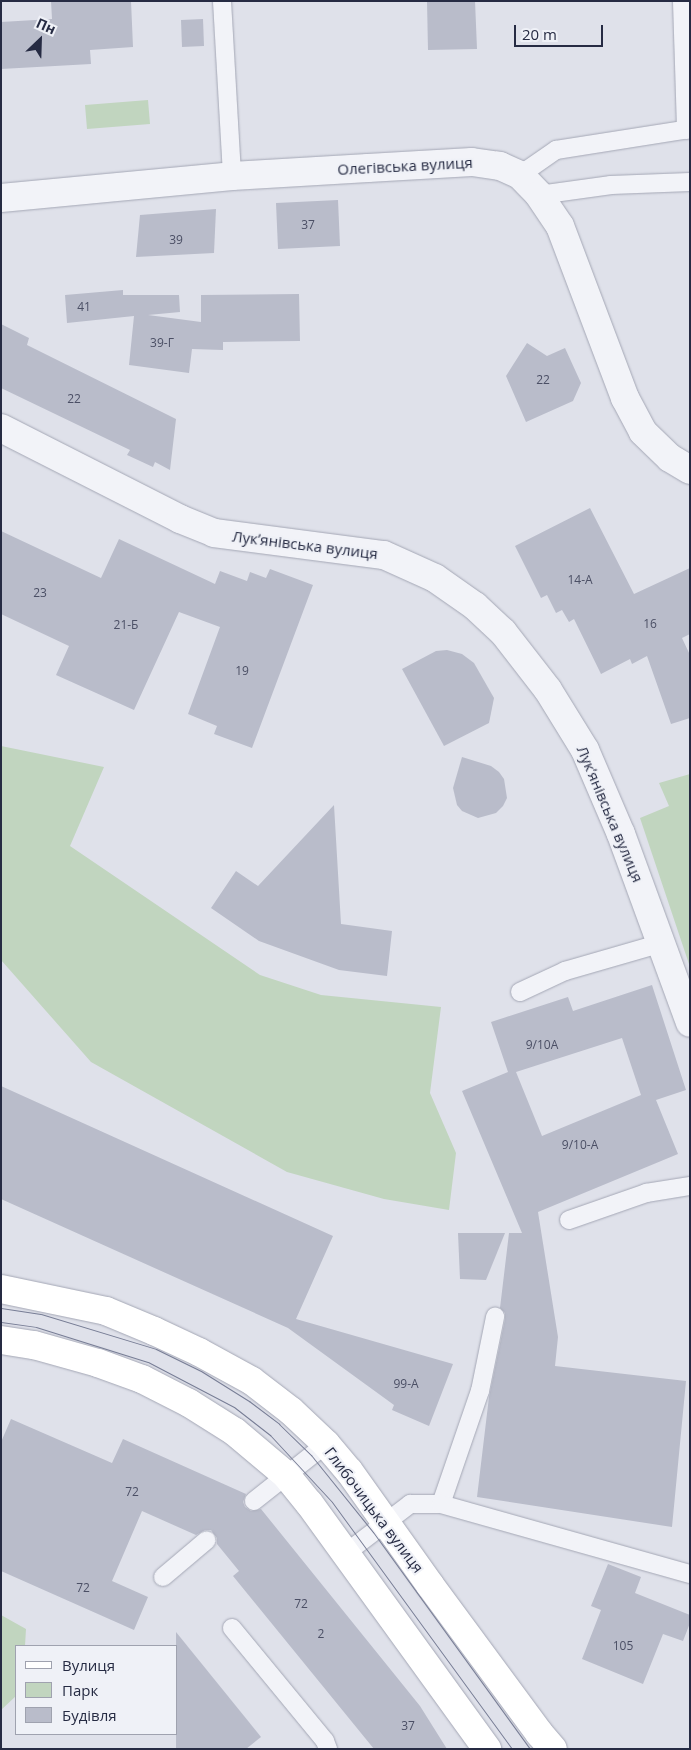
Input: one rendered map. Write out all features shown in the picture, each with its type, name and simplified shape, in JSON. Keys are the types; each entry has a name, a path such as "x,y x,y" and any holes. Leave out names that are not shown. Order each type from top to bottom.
{"main road":[{"name":"Глибочицька вулиця","path":"1,1289 106,1311 199,1352 252,1381 291,1410 326,1444 349,1471 539,1733 553,1749"},
{"path":"1,1340 34,1345 98,1363 142,1379 189,1402 235,1432 286,1475 346,1553 487,1749"}],"street":[{"name":"Олегівська вулиця","path":"1,198 232,176 472,162 500,166 520,175 539,195 560,226 625,398 643,432 670,458 690,470"},
{"name":"Лукʼянівська вулиця","path":"1,428 180,519 214,533 384,555 435,578 475,606 502,632 548,690 585,750 621,834 690,1023"}],"lane":[{"path":"222,1 232,176"},
{"path":"520,175 556,150 688,129 682,1"},
{"path":"539,195 611,185 690,182"},
{"path":"520,992 564,971 662,943"},
{"path":"569,1220 646,1193 690,1186"},
{"path":"442,1504 480,1391 495,1318"},
{"path":"254,1501 326,1444"},
{"path":"346,1553 410,1504 442,1504 690,1574"},
{"path":"163,1577 207,1540"},
{"path":"232,1628 325,1741 328,1749"}],"green space":[{"path":"148,100 150,124 87,129 85,105"},
{"path":"1,746 104,767 70,846 260,975 321,995 441,1007 430,1093 456,1153 449,1210 384,1199 287,1172 91,1062 1,960"},
{"path":"690,774 690,967 640,818 669,806 659,783"},
{"path":"1,1615 26,1629 25,1645 15,1645 15,1697 1,1710"}],"building":[{"path":"51,1 131,1 133,47 90,50 91,64 1,69 1,22 52,19"},
{"path":"427,1 475,1 477,49 428,50"},
{"path":"203,19 204,46 182,47 181,20"},
{"path":"338,200 340,246 278,249 276,203"},
{"path":"216,209 214,253 136,257 140,215"},
{"path":"123,290 123,295 179,295 180,312 148,315 201,322 201,295 299,294 300,341 223,342 223,350 192,349 189,373 129,365 134,316 67,323 65,295"},
{"path":"1,324 29,338 27,345 176,419 170,470 155,462 153,467 127,455 130,450 1,388"},
{"path":"527,343 547,356 565,348 581,383 573,401 526,422 506,376"},
{"path":"590,508 634,594 690,568 690,634 682,638 690,655 690,718 671,724 647,656 632,664 630,659 601,674 574,619 569,622 562,610 556,613 547,595 541,598 515,546"},
{"path":"1,531 101,578 119,539 215,584 220,571 247,581 250,572 266,578 270,569 313,585 252,748 214,734 217,726 188,714 220,627 179,612 134,710 56,675 69,646 1,614"},
{"path":"447,650 462,654 474,663 494,698 489,723 444,746 402,669 436,651"},
{"path":"462,757 491,766 504,779 507,798 503,806 496,813 478,818 462,811 457,805 453,788"},
{"path":"334,805 341,924 392,931 387,976 339,970 259,941 211,908 236,871 258,886"},
{"path":"652,985 686,1090 656,1100 678,1154 538,1212 558,1337 555,1366 686,1381 672,1527 477,1497 489,1397 505,1319 505,1313 500,1308 509,1233 522,1233 462,1091 508,1072 491,1022 568,997 573,1011","holes":["622,1038 641,1095 542,1136 516,1072"]},
{"path":"1,1086 333,1236 296,1319 453,1364 429,1426 392,1410 394,1405 288,1328 1,1199"},
{"path":"458,1233 505,1233 486,1280 460,1279"},
{"path":"11,1419 112,1463 123,1439 246,1494 243,1502 245,1507 251,1511 261,1509 420,1706 447,1749 374,1749 233,1576 239,1571 217,1544 217,1538 211,1530 205,1530 196,1535 142,1511 112,1581 148,1597 134,1630 1,1571 1,1442"},
{"path":"608,1564 641,1577 635,1593 690,1615 690,1623 683,1641 663,1634 643,1684 582,1659 601,1610 591,1606"},
{"path":"176,1632 261,1737 246,1749 176,1749 176,1735 178,1735 178,1645 176,1645"}],"tram line":[{"path":"1,1308 41,1314 156,1349 201,1371 249,1401 279,1424 311,1455 373,1532 530,1749"},
{"path":"1,1322 36,1327 148,1362 234,1407 270,1435 332,1502 512,1749"}]}
